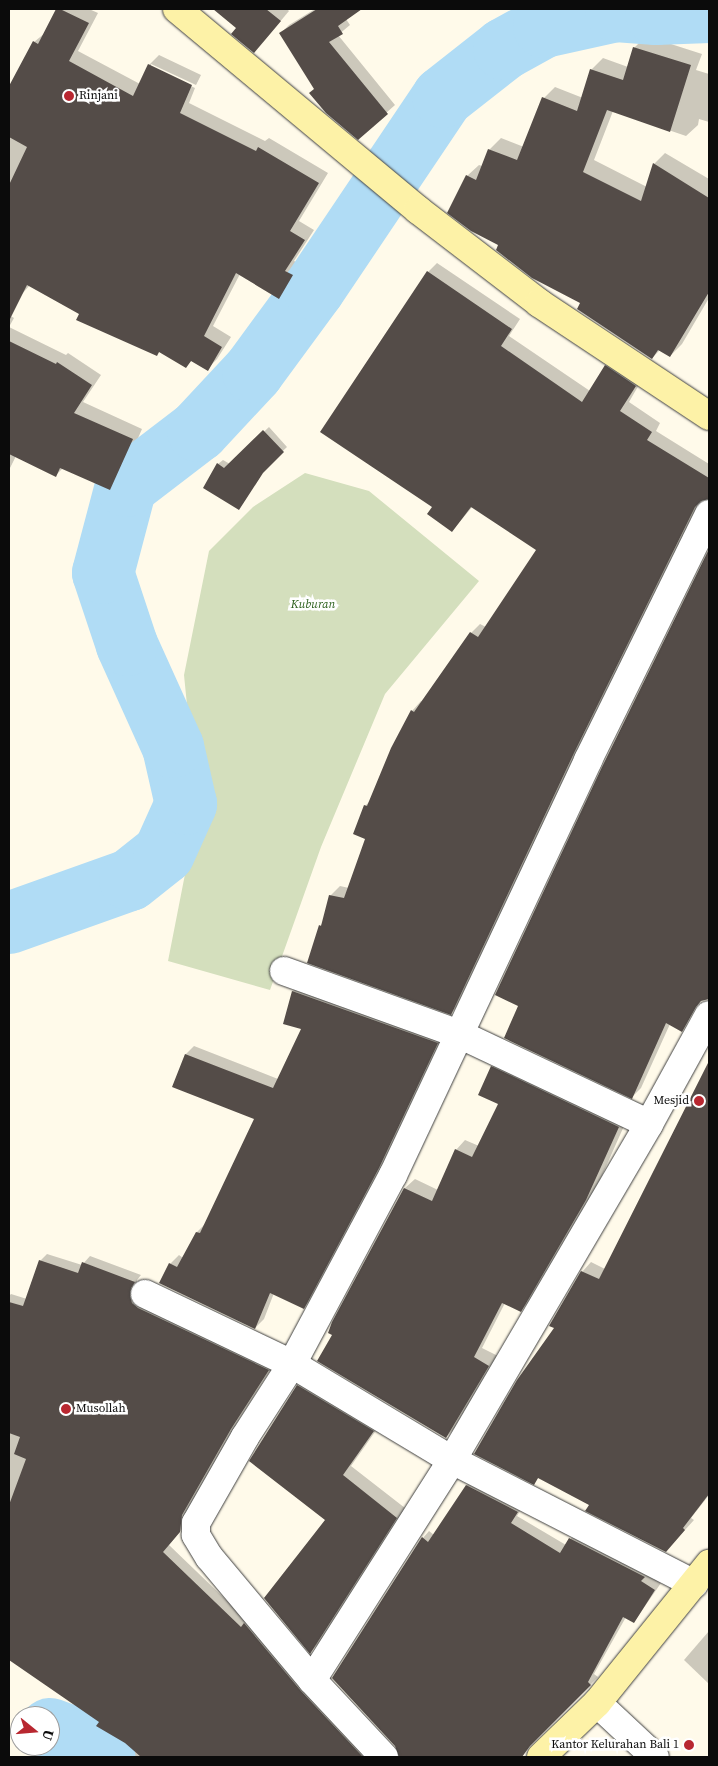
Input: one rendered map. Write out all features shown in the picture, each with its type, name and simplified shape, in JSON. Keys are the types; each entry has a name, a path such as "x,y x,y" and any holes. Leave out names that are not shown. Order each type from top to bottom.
{"main road":[{"path":"177,9 418,210 539,303 709,416"},
{"path":"541,1757 597,1703 702,1574"}],"street":[{"path":"384,1757 312,1680 208,1558 198,1541 195,1528 240,1445 292,1364 393,1175 588,760 709,514"},
{"path":"284,971 459,1034 649,1124"},
{"path":"312,1680 452,1460 649,1124 709,1015"},
{"path":"145,1294 292,1364 452,1460 702,1574"},
{"path":"597,1703 655,1757"}],"green space":[{"name":"Kuburan","path":"305,473 369,491 479,581 385,694 321,847 270,990 168,961 187,864 194,775 184,675 209,551 253,507"}],"building":[{"path":"56,9 60,9 89,23 69,61 133,96 148,64 192,85 180,113 256,151 258,147 319,183 290,231 305,240 285,271 293,275 279,299 236,273 204,336 222,347 208,371 191,361 186,368 159,352 157,356 76,320 79,314 27,285 9,321 9,185 27,147 9,137 9,86 33,41 38,44"},
{"path":"213,9 266,9 281,21 254,53 231,34 236,28"},
{"path":"317,9 362,9 338,26 343,34 329,42 388,114 358,140 326,113 309,93 314,89 279,33"},
{"path":"633,47 691,65 670,132 607,110 583,172 641,201 653,163 709,198 709,292 670,357 658,350 652,359 577,309 580,303 532,278 496,250 498,245 471,231 447,213 466,175 476,180 488,149 517,160 542,97 577,111 590,69 623,80"},
{"path":"427,271 512,329 501,346 582,402 605,365 636,386 620,411 652,432 647,440 709,478 709,499 701,501 695,507 574,753 451,1015 307,963 319,925 321,926 329,895 344,898 365,839 353,834 364,805 367,806 391,748 411,710 414,712 470,632 478,637 536,550 471,507 452,532 427,514 432,507 320,432"},
{"path":"9,341 56,364 57,362 92,385 74,413 133,439 110,490 60,468 56,477 9,454"},
{"path":"263,430 284,452 263,473 239,510 203,488 217,463 224,468"},
{"path":"709,549 709,999 701,1001 696,1007 682,1032 666,1023 632,1099 504,1038 518,1006 495,995 602,767"},
{"path":"292,991 438,1043 379,1168 304,1309 270,1293 255,1329 159,1283 169,1263 177,1267 196,1232 200,1233 254,1119 172,1087 185,1054 273,1088 301,1029 283,1024"},
{"path":"709,1061 709,1494 683,1528 685,1530 666,1552 585,1511 589,1505 538,1478 534,1485 474,1454 517,1380 554,1328 549,1326 581,1271 599,1279"},
{"path":"491,1066 619,1127 586,1200 521,1312 502,1303 474,1357 489,1366 446,1438 317,1361 332,1335 328,1333 332,1322 404,1188 432,1201 455,1149 472,1157 498,1104 478,1095"},
{"path":"39,1260 78,1273 82,1262 135,1282 131,1288 130,1296 132,1303 138,1308 269,1370 231,1429 182,1515 180,1532 163,1552 241,1627 244,1623 301,1691 363,1757 141,1757 125,1743 96,1726 99,1722 9,1660 9,1505 26,1459 14,1454 20,1437 9,1433 9,1302 23,1306"},
{"path":"297,1385 374,1431 343,1475 397,1518 310,1654 264,1598 325,1520 249,1461"},
{"path":"466,1485 518,1512 511,1523 560,1553 569,1538 645,1577 641,1581 655,1590 634,1623 623,1617 588,1682 591,1685 530,1746 522,1757 399,1757 395,1746 332,1678 422,1537 428,1542"}],"waterway":[{"path":"9,923 130,880 164,853 186,804 173,747 127,645 103,573 126,486 198,431 253,372 314,289 443,97 504,49 544,27 616,11 656,14 709,12"},
{"path":"60,1733 81,1740 104,1757"}],"place":[{"name":"Rinjani","path":"69,96"},
{"name":"Mesjid","path":"699,1101"},
{"name":"Musollah","path":"66,1409"},
{"name":"Kantor Kelurahan Bali 1","path":"689,1745"}]}
